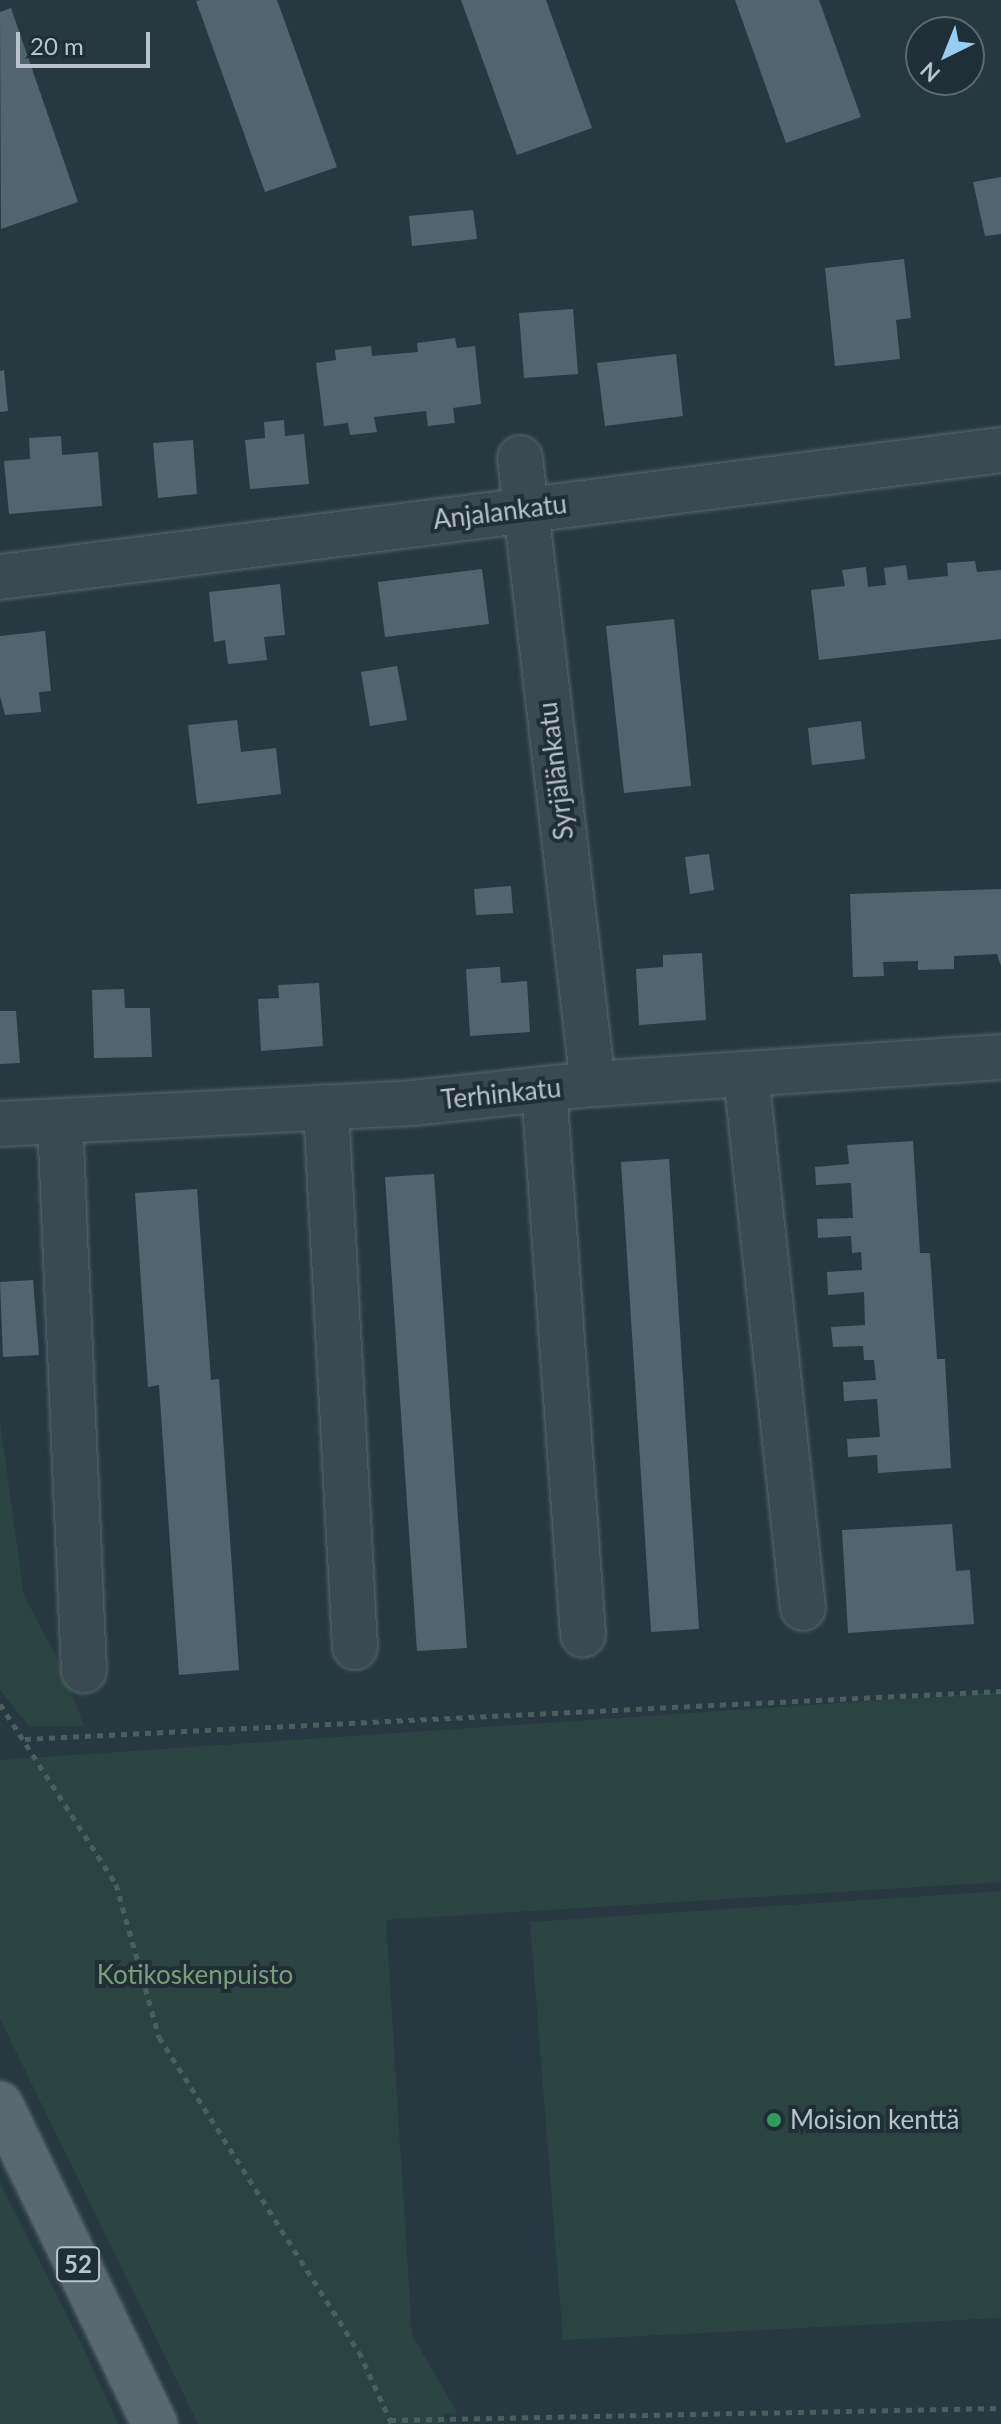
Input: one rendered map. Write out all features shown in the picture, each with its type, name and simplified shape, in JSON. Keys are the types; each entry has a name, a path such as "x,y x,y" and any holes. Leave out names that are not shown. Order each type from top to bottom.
{"main road":[{"name":"52","path":"0,2104 155,2424"}],"street":[{"name":"Anjalankatu","path":"0,577 1001,450"},
{"name":"Syrjälänkatu","path":"520,458 593,1084"},
{"name":"Terhinkatu","path":"0,1124 326,1107 593,1084 1001,1057"},
{"path":"746,1075 803,1608"},
{"path":"544,1089 583,1635"},
{"path":"326,1107 355,1647"},
{"path":"60,1121 84,1670"}],"path":[{"path":"25,1739 1001,1691"},
{"path":"0,1704 116,1884 159,2037 359,2352 391,2422 1001,2408"}],"green space":[{"path":"0,1422 24,1596 63,1669 84,1726 29,1726 0,1690"},
{"name":"Kotikoskenpuisto","path":"1001,1692 1001,1882 386,1920 412,2335 458,2414 443,2413 448,2424 198,2424 0,2019 0,1760"},
{"name":"Moision kenttä","path":"1001,1891 1001,2318 563,2340 530,1922"},
{"path":"0,2183 82,2345 118,2424 0,2424"}],"building":[{"path":"277,0 337,167 265,192 196,1"},
{"path":"461,0 546,0 592,128 517,155"},
{"path":"735,0 819,0 861,117 786,143"},
{"path":"11,8 78,202 1,229 0,12"},
{"path":"1001,177 1001,234 985,236 973,182"},
{"path":"473,210 477,239 412,246 409,216"},
{"path":"904,259 911,318 896,320 900,359 835,366 825,268"},
{"path":"573,309 578,374 524,378 519,313"},
{"path":"455,338 457,348 475,346 481,404 453,408 455,423 428,426 426,411 374,417 377,432 350,435 348,423 324,426 316,363 336,360 335,350 371,346 372,356 418,352 417,343"},
{"path":"676,354 683,416 605,426 597,363"},
{"path":"4,370 8,411 0,412 0,371"},
{"path":"284,420 285,436 304,434 309,484 250,489 245,440 265,438 264,422"},
{"path":"61,436 62,455 98,452 102,506 9,514 4,461 30,459 29,438"},
{"path":"193,440 197,494 158,498 153,443"},
{"path":"975,561 977,572 1001,570 1001,639 819,660 811,590 845,586 842,570 866,567 868,587 886,585 884,568 906,565 908,580 948,576 947,563"},
{"path":"482,569 489,624 385,637 378,582"},
{"path":"280,584 285,635 264,637 267,660 228,664 225,640 214,642 209,592"},
{"path":"674,619 691,786 624,793 606,626"},
{"path":"45,631 51,691 39,692 41,712 5,715 0,696 0,636"},
{"path":"397,666 407,720 370,726 361,672"},
{"path":"237,720 241,752 276,748 281,794 197,804 188,725"},
{"path":"861,721 865,759 812,765 808,728"},
{"path":"709,854 714,890 690,894 685,857"},
{"path":"511,886 513,913 476,915 474,889"},
{"path":"1001,889 1001,966 997,954 954,956 954,969 918,970 918,961 883,962 884,976 853,977 850,894"},
{"path":"702,953 706,1020 639,1025 636,969 663,967 663,955"},
{"path":"500,967 501,983 527,981 530,1032 470,1036 466,969"},
{"path":"319,983 323,1046 261,1051 258,999 279,998 278,985"},
{"path":"124,989 125,1008 150,1008 152,1057 94,1058 92,990"},
{"path":"0,1011 16,1011 20,1063 0,1064"},
{"path":"913,1141 920,1253 930,1253 937,1359 945,1359 951,1468 878,1473 877,1455 848,1457 847,1439 880,1437 877,1399 844,1401 843,1382 876,1380 874,1360 864,1360 863,1346 833,1347 831,1327 865,1325 864,1292 828,1295 827,1272 862,1270 861,1252 852,1253 851,1236 818,1238 817,1219 853,1218 851,1183 816,1185 815,1167 849,1164 847,1145"},
{"path":"669,1159 699,1629 651,1632 621,1162"},
{"path":"434,1174 467,1648 417,1651 385,1177"},
{"path":"197,1189 211,1380 219,1379 239,1670 179,1675 159,1385 148,1387 135,1193"},
{"path":"33,1280 39,1355 3,1357 0,1282"},
{"path":"952,1524 956,1571 970,1570 974,1624 848,1633 842,1530"}],"place":[{"name":"Moision kenttä","path":"774,2120"}]}
